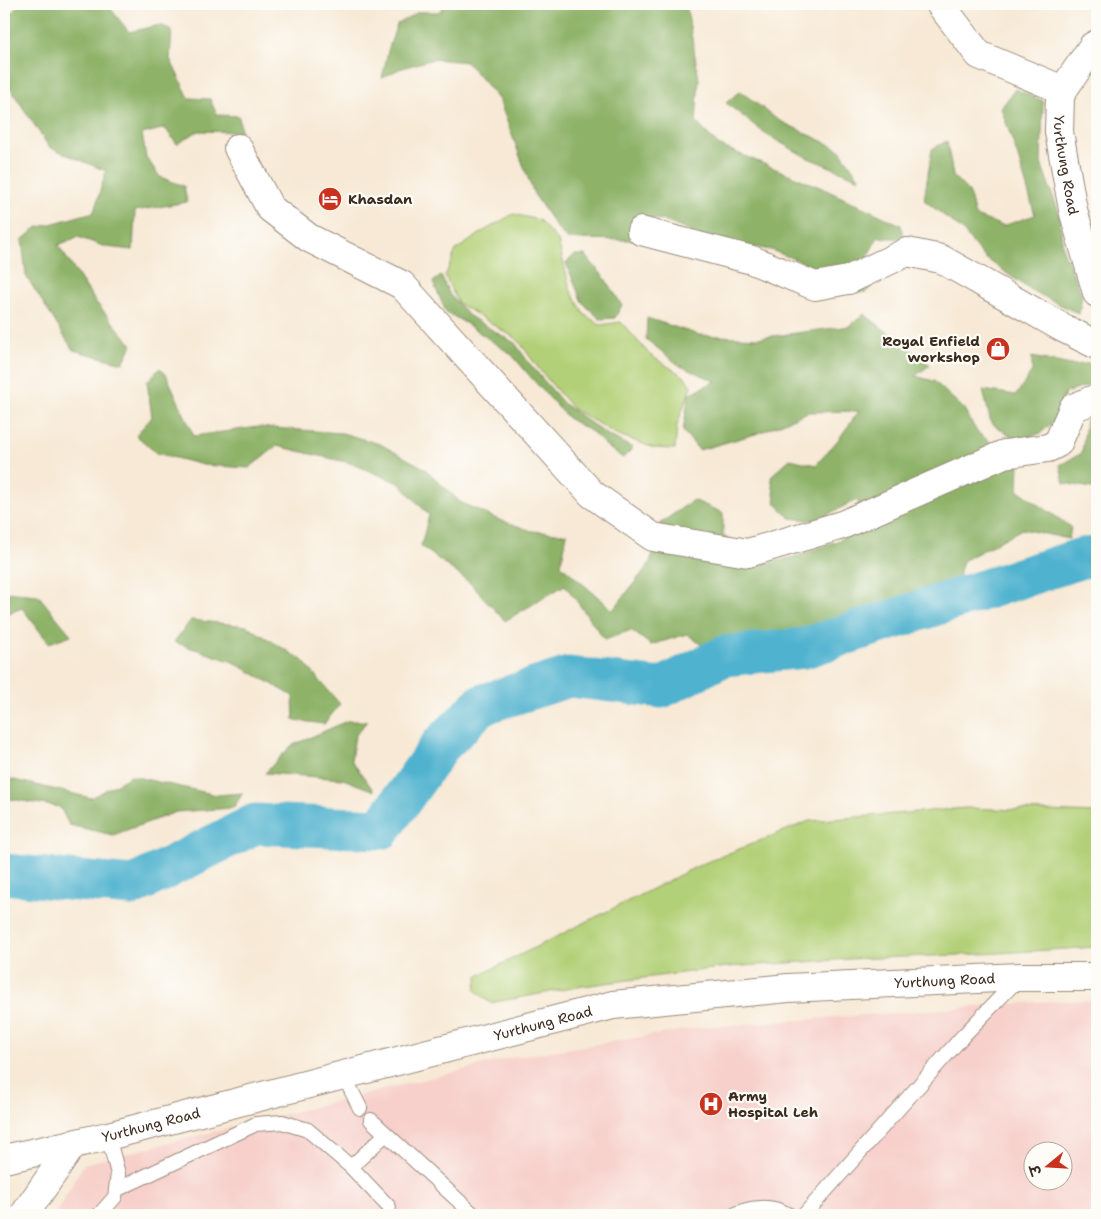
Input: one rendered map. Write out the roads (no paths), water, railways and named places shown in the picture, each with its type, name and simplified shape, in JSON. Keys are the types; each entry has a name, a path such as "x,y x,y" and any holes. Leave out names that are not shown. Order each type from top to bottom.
{"street":[{"path":"940,4 979,55 1063,90"},
{"name":"Yurthung Road","path":"1097,44 1093,46 1060,96 1058,132 1073,210 1097,293"},
{"path":"238,148 270,208 309,238 402,285 592,494 653,537 748,553 842,525 1004,454 1053,446 1058,443 1073,408 1097,398"},
{"path":"641,231 752,260 816,286 848,280 907,252 941,259 1097,345"},
{"name":"Yurthung Road","path":"4,1159 108,1136 613,1005 788,988 1019,977 1097,977"},
{"path":"24,1215 73,1144"}],"lane":[{"path":"804,1215 963,1036 1019,977"},
{"path":"343,1074 360,1108"},
{"path":"371,1120 474,1215"},
{"path":"116,1190 256,1124 282,1122 308,1130 351,1167 389,1207"},
{"path":"351,1167 386,1134"},
{"path":"99,1215 115,1197 118,1174 108,1136"},
{"path":"734,1215 742,1211 762,1207 781,1211 789,1215"}],"waterway":[{"path":"4,874 132,886 255,824 381,829 440,746 481,705 569,677 661,688 724,656 804,648 1082,558 1097,557"}],"place":[{"name":"Khasdan","path":"330,199"},
{"name":"Royal Enfield workshop","path":"998,349"},
{"name":"Army Hospital Leh","path":"711,1104"}]}
